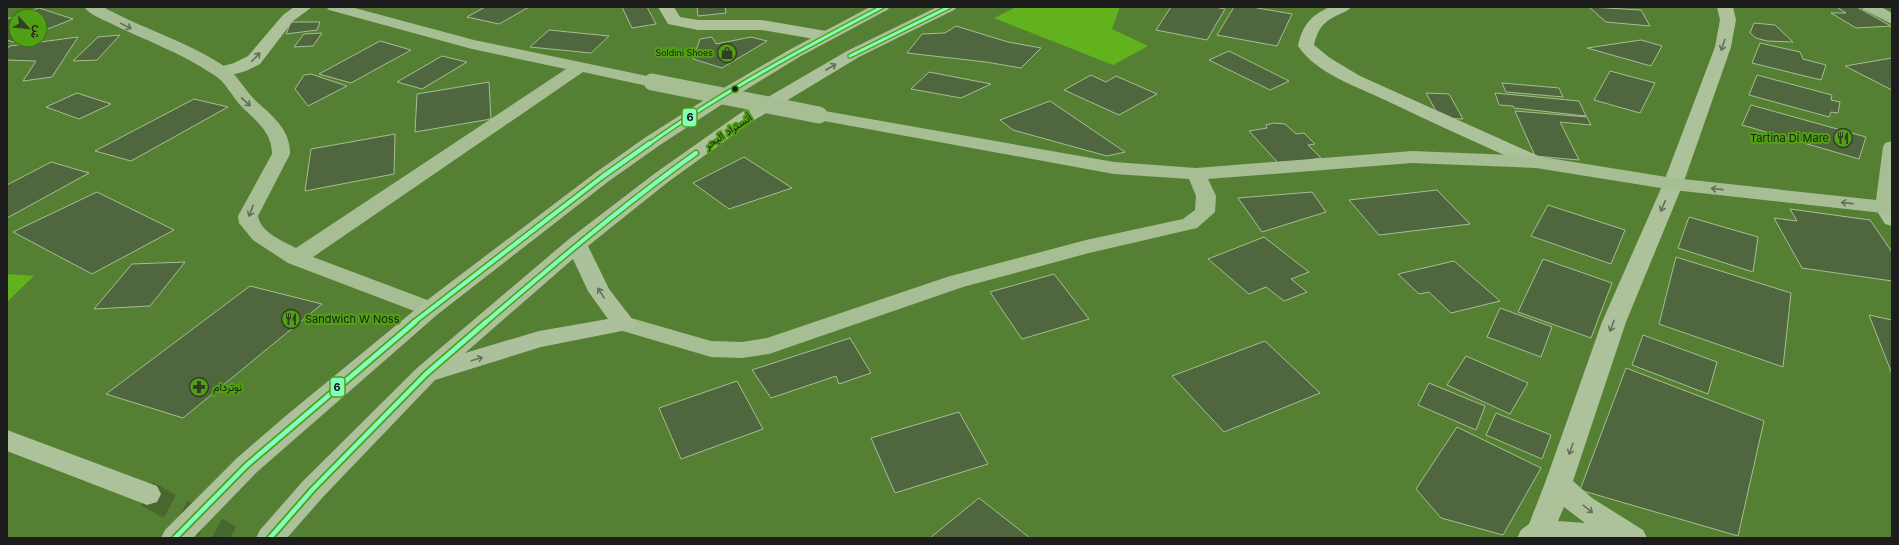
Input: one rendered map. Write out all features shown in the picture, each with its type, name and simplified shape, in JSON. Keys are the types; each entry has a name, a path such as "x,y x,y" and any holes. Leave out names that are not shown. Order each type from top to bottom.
{"highway":[{"path":"175,538 247,465 297,421 430,309 602,177 653,141 718,99 826,36 882,7"},
{"name":"أتستراد البحر","path":"270,538 313,489 426,374 577,244 661,178 745,118 853,54 949,7"},
{"path":"426,374 539,339 624,324 599,291 577,244"}],"main road":[{"path":"92,7 126,26 196,58 222,72 240,96 279,137 282,146 281,154 248,216 249,223 260,236 296,258 430,309"},
{"path":"334,7 424,32 652,82 819,115 1114,168 1196,174 1412,157 1536,162 1673,184 1890,212 1892,147"},
{"path":"1869,7 1892,19"},
{"path":"296,258 580,67"},
{"path":"624,324 711,349 742,350 769,346 955,282 1086,247 1190,224 1205,212 1206,196 1196,174"}],"street":[{"path":"222,72 240,67 254,60 288,18 304,7"},
{"path":"666,7 674,21 690,24 762,25 826,36"},
{"path":"1342,7 1320,16 1308,32 1306,46 1316,58 1339,72 1536,162"},
{"path":"1627,538 1535,535 1559,483 1614,322 1673,184 1723,47 1728,20 1725,7"},
{"path":"7,440 147,494"},
{"path":"1559,483 1563,489 1592,513 1633,538"}],"green space":[{"path":"1016,7 1120,7 1112,29 1148,46 1113,65 994,18"},
{"path":"7,274 34,276 7,302"}],"building":[{"path":"485,7 529,7 499,24 467,17"},
{"path":"622,7 647,7 656,24 632,28"},
{"path":"697,7 725,7 726,13 698,16"},
{"path":"1171,7 1215,7 1225,9 1207,40 1156,30"},
{"path":"1234,7 1252,7 1292,14 1277,46 1217,35"},
{"path":"1589,7 1641,10 1650,26 1606,22"},
{"path":"1837,7 1857,7 1891,26 1856,28 1831,13 1846,13"},
{"path":"48,11 73,19 48,29"},
{"path":"8,19 8,40 7,40"},
{"path":"291,22 320,22 317,30 286,34"},
{"path":"1754,23 1775,25 1793,42 1767,41 1756,38 1750,33"},
{"path":"956,26 1008,42 1041,48 1021,68 986,62 907,53 922,34 945,33"},
{"path":"549,30 609,36 591,53 530,47"},
{"path":"322,33 313,46 294,47 304,34"},
{"path":"120,35 97,60 73,61 98,37"},
{"path":"78,37 52,77 23,81 36,61 7,60 7,49 48,48 48,41"},
{"path":"712,37 716,44 751,37 767,41 722,68 693,59 700,39"},
{"path":"1641,40 1662,46 1651,66 1587,48"},
{"path":"380,41 411,50 351,83 319,74"},
{"path":"1760,43 1800,52 1803,59 1826,65 1821,80 1752,63"},
{"path":"1229,51 1289,81 1270,90 1209,60"},
{"path":"442,56 467,62 422,89 397,82"},
{"path":"1892,58 1892,90 1845,66"},
{"path":"1610,71 1655,83 1640,113 1594,100"},
{"path":"929,72 991,84 961,98 911,89"},
{"path":"311,74 347,86 308,106 295,89 304,75"},
{"path":"1091,75 1106,82 1116,76 1157,94 1119,115 1064,90"},
{"path":"1757,75 1832,95 1831,100 1840,102 1838,113 1831,112 1829,117 1749,95"},
{"path":"489,82 491,119 415,132 417,94"},
{"path":"1502,83 1559,88 1563,97 1506,92"},
{"path":"77,93 111,104 79,119 46,107"},
{"path":"1426,93 1449,94 1463,119 1440,118"},
{"path":"1495,93 1579,101 1586,116 1499,105"},
{"path":"194,99 228,107 131,161 95,151"},
{"path":"1050,101 1125,152 1107,156 1013,130 1000,120"},
{"path":"1751,105 1866,137 1859,159 1742,125"},
{"path":"1515,111 1587,117 1591,125 1560,122 1579,160 1535,156"},
{"path":"1274,123 1285,124 1296,134 1304,133 1315,144 1308,145 1321,158 1280,165 1249,131 1267,128 1266,125"},
{"path":"395,134 394,174 305,191 311,149"},
{"path":"744,157 792,188 729,209 693,183"},
{"path":"51,162 89,173 7,218 7,185"},
{"path":"1437,190 1470,224 1379,235 1349,200"},
{"path":"97,192 174,230 92,274 13,232"},
{"path":"1312,192 1326,212 1262,232 1238,198"},
{"path":"1548,205 1625,230 1611,264 1531,236"},
{"path":"1790,209 1870,220 1892,252 1892,281 1802,268 1774,218 1797,221"},
{"path":"1689,217 1758,237 1753,272 1678,248"},
{"path":"1264,237 1309,272 1291,279 1307,292 1284,301 1266,287 1249,294 1208,259"},
{"path":"1676,257 1791,293 1783,367 1659,324"},
{"path":"1543,259 1612,283 1591,338 1518,312"},
{"path":"1454,261 1500,301 1451,313 1429,292 1419,294 1398,274"},
{"path":"185,262 150,306 94,309 132,264"},
{"path":"1054,274 1089,319 1022,339 990,292"},
{"path":"250,286 322,304 183,418 106,394"},
{"path":"1500,308 1552,327 1541,357 1487,337"},
{"path":"1869,315 1892,320 1892,374"},
{"path":"1643,335 1717,362 1708,394 1632,365"},
{"path":"850,338 871,373 839,384 836,376 771,398 752,370"},
{"path":"1265,341 1320,393 1224,432 1172,376"},
{"path":"1466,356 1528,383 1510,414 1447,385"},
{"path":"1626,368 1764,421 1738,536 1580,490"},
{"path":"737,381 763,429 681,459 659,408"},
{"path":"1429,383 1485,406 1476,430 1418,405"},
{"path":"959,412 988,464 895,493 871,438"},
{"path":"1496,413 1551,435 1542,459 1486,435"},
{"path":"1457,427 1541,468 1503,535 1441,518 1416,489"},
{"path":"979,498 1030,538 930,538"}],"tunnel":[{"path":"147,494 230,538"}],"transit line":[{"name":"6","path":"175,538 247,465 297,421 430,309 602,177 653,141 718,99 795,53 882,7"},
{"name":"6","path":"850,56 949,7"},
{"name":"6","path":"270,538 313,489 426,374 577,244 661,178 696,153"}],"place":[{"name":"Soldini Shoes","path":"727,53"},
{"name":"Tartina Di Mare","path":"1843,138"},
{"name":"Sandwich W Noss","path":"291,319"},
{"name":"نوتردام","path":"199,387"}]}
